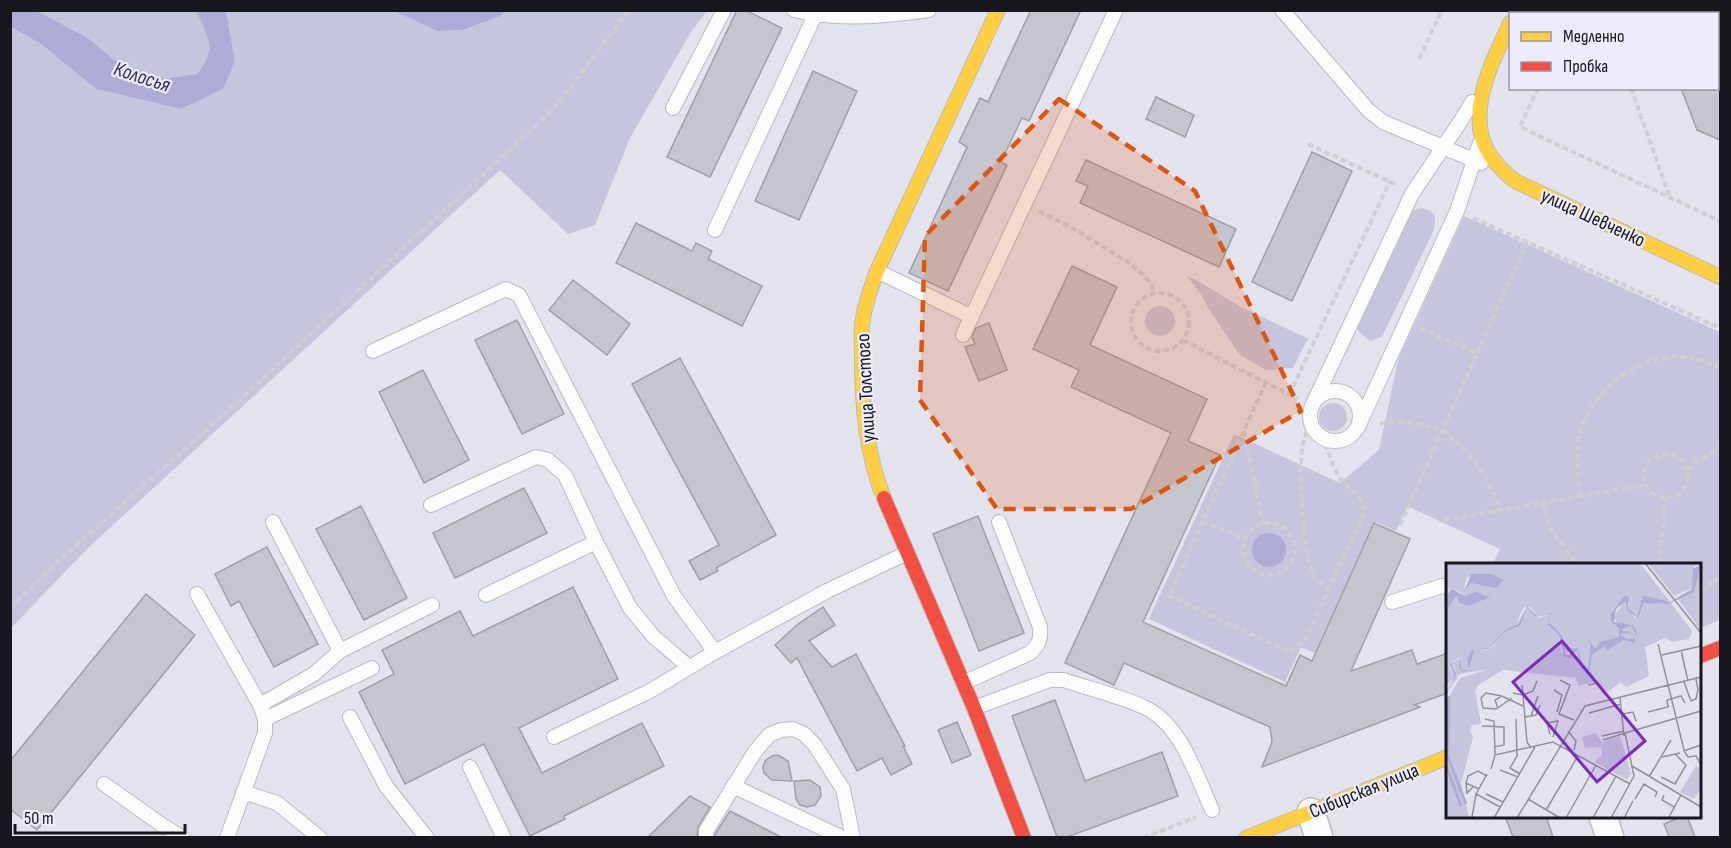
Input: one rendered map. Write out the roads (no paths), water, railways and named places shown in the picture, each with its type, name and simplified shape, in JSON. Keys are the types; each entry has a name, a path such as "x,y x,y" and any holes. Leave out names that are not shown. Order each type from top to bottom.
{"street":[{"name":"улица Толстого","path":"998,10 877,271 868,296 862,324 861,354 864,416 878,483 974,708 1024,837"},
{"path":"1482,139 1479,120 1482,92 1488,71 1509,25"},
{"name":"улица Шевченко","path":"1482,139 1492,160 1507,175 1530,189 1720,277"},
{"path":"1701,656 1720,648"},
{"name":"Сибирская улица","path":"1246,837 1315,825 1446,758"},
{"path":"1604,818 1610,837"}],"lane":[{"path":"673,108 723,10"},
{"path":"794,10 815,15 846,17 929,10"},
{"path":"963,335 1116,10"},
{"path":"1282,10 1368,110 1383,122 1507,175"},
{"path":"715,230 815,15"},
{"path":"1482,139 1457,211 1358,427 1353,435 1344,440 1334,442 1324,440 1316,434 1310,422 1312,406 1413,192 1460,122 1488,71"},
{"path":"877,271 972,317"},
{"path":"373,351 506,289 519,295 674,596 715,652"},
{"path":"1312,406 1326,393 1336,391 1346,393 1359,407 1361,417 1358,427"},
{"path":"431,505 536,457 548,460 565,475 630,608 654,637 689,667"},
{"path":"273,522 340,651"},
{"path":"963,683 1030,653 1038,646 1041,636 1040,627 999,522"},
{"path":"486,595 596,542"},
{"path":"554,737 650,691 715,652 827,591 907,553"},
{"path":"1392,602 1446,587"},
{"path":"197,594 260,705 265,719 265,734 226,837"},
{"path":"260,705 314,674 340,651 432,605"},
{"path":"265,719 372,668"},
{"path":"974,708 1050,680 1064,680 1145,708 1176,735 1212,810"},
{"path":"350,717 386,786 427,837"},
{"path":"706,837 706,831 754,753 769,735 781,730 793,729 804,734 814,744 843,789 853,837"},
{"path":"470,767 504,837"},
{"path":"104,784 183,837"},
{"path":"733,786 843,837"},
{"path":"243,792 277,803 320,837"}],"water":[{"name":"Колосья","path":"10,11 37,11 88,38 118,63 163,79 197,74 208,57 209,42 196,11 226,11 235,60 224,88 181,109 96,89 41,44 11,27"},
{"path":"393,11 504,11 501,16 463,30 438,31"},
{"path":"1269,533 1281,538 1286,550 1281,562 1269,567 1257,562 1252,550 1257,538"}]}
